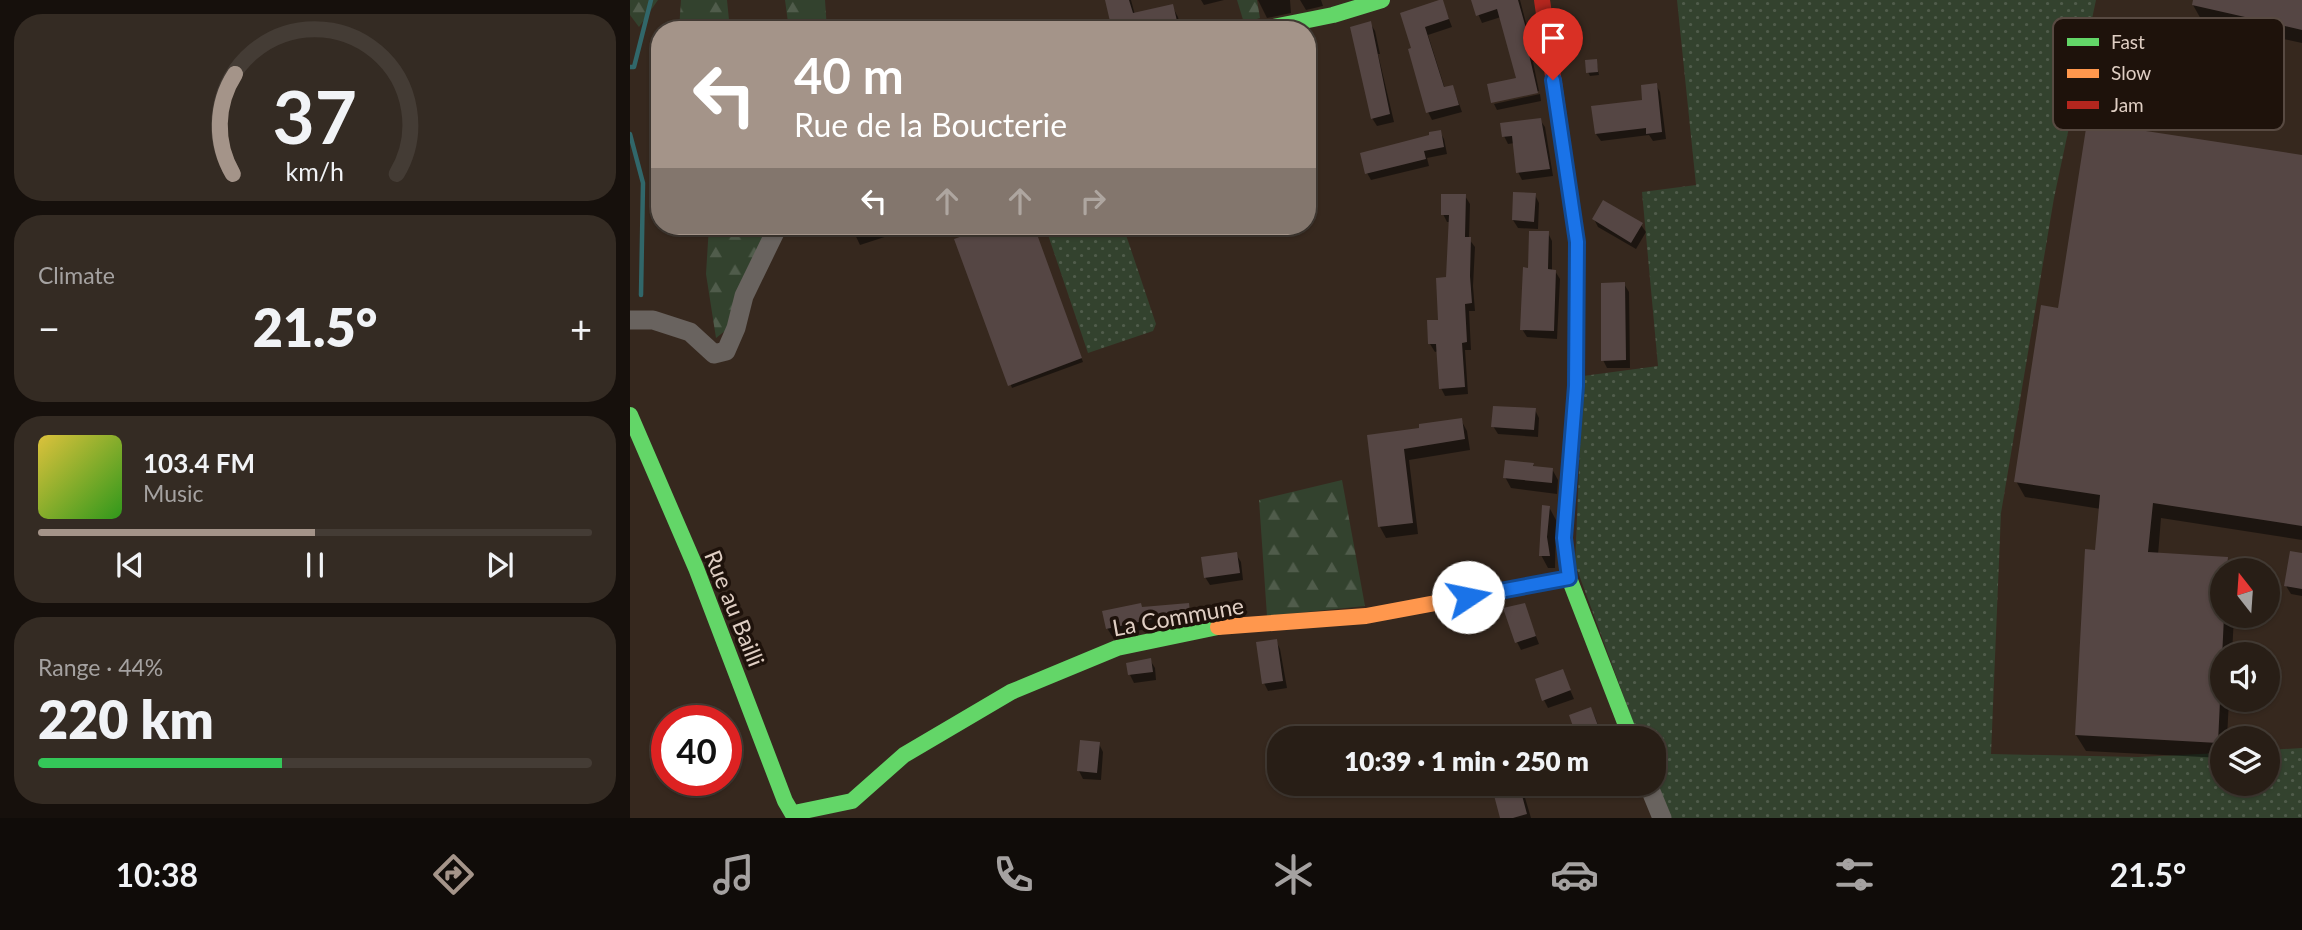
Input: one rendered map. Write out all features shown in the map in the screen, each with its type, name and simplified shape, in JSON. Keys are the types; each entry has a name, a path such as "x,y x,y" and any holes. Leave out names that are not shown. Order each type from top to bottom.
{"street":[{"path":"1303,21 1382,0"},
{"path":"1542,0 1577,242 1576,386 1564,538 1569,578 1626,726"},
{"path":"630,320 653,320 690,332 714,354 726,351 736,328 744,296 774,235"},
{"name":"Rue au Bailli","path":"630,415 696,568 785,801 794,815"},
{"name":"La Commune","path":"794,815 852,800 904,755 1011,692 1116,648 1217,627 1366,616 1569,578"},
{"path":"1653,796 1662,818"}],"green space":[{"path":"630,0 658,0 639,27 630,15"},
{"path":"681,0 727,0 729,21 680,21"},
{"path":"785,0 825,0 826,21 788,21"},
{"path":"1237,0 1257,0 1260,18 1243,21"},
{"path":"1677,0 2096,0 2092,18 2053,18 2053,130 2068,130 2054,198 2001,513 1991,754 2138,757 2210,754 2210,796 2280,796 2280,749 2302,748 2302,818 1669,818 1661,796 1666,796 1666,726 1635,726 1575,564 1583,376 1658,366 1642,192 1696,185"},
{"path":"708,235 766,235 730,327 716,338 706,274"},
{"path":"1048,235 1126,235 1156,324 1153,331 1088,353"},
{"path":"1342,480 1365,606 1267,616 1259,500"}],"building":[{"path":"1105,0 1129,0 1133,13 1173,4 1177,21 1110,21"},
{"path":"1443,0 1449,19 1425,27 1444,87 1453,85 1459,105 1426,113 1400,13"},
{"path":"1471,0 1518,0 1533,53 1529,54 1538,93 1491,103 1487,84 1516,78 1497,9 1476,16"},
{"path":"2193,0 2302,0 2302,30 2284,26 2284,18 2249,18 2192,5"},
{"path":"1371,21 1390,114 1371,119 1350,27"},
{"path":"1597,59 1598,72 1586,73 1585,60"},
{"path":"1657,83 1662,132 1646,134 1646,128 1595,134 1591,106 1642,100 1641,85"},
{"path":"1541,118 1550,169 1516,173 1512,136 1502,137 1500,123"},
{"path":"1441,130 1444,147 1424,151 1426,159 1365,174 1360,153"},
{"path":"2086,130 2139,130 2302,155 2302,526 2153,503 2148,552 2228,557 2210,558 2210,628 2223,628 2223,642 2210,642 2210,712 2219,712 2219,726 2210,726 2210,743 2075,735 2085,549 2095,550 2100,495 2014,482 2041,305 2058,308"},
{"path":"1513,192 1536,193 1534,222 1512,220"},
{"path":"1441,194 1466,194 1465,237 1471,237 1472,303 1465,304 1467,342 1462,343 1465,387 1439,389 1436,344 1428,344 1427,320 1438,320 1436,278 1446,277 1449,215 1441,215"},
{"path":"1603,200 1643,223 1631,243 1592,219"},
{"path":"1529,231 1549,231 1548,269 1556,270 1554,331 1520,330 1523,267 1528,268"},
{"path":"965,235 1037,235 1082,358 1008,386 954,239"},
{"path":"1625,282 1626,360 1601,361 1601,283"},
{"path":"1493,406 1536,408 1534,430 1491,427"},
{"path":"1462,418 1465,439 1404,449 1413,523 1378,527 1367,435 1419,428 1419,424"},
{"path":"1505,460 1553,468 1552,483 1503,478"},
{"path":"1542,505 1550,506 1547,537 1550,556 1539,556"},
{"path":"2290,551 2302,553 2302,589 2284,586"},
{"path":"1237,552 1240,573 1204,578 1201,557"},
{"path":"1141,603 1142,607 1189,603 1190,612 1177,614 1177,618 1162,622 1162,617 1106,629 1102,611"},
{"path":"1525,603 1536,636 1515,643 1503,608"},
{"path":"1277,639 1283,681 1262,684 1256,642"},
{"path":"1151,658 1153,672 1128,675 1126,663"},
{"path":"1563,669 1571,690 1542,701 1535,679"},
{"path":"1591,707 1598,726 1573,726 1569,715"},
{"path":"1080,740 1100,742 1097,773 1077,771"},
{"path":"1494,796 1522,796 1527,814 1500,818"}],"waterway":[{"path":"630,67 634,67 651,0"},
{"path":"630,134 643,183 641,295"}],"traffic: fast":[{"path":"1303,21 1382,0"},
{"path":"1576,349 1576,386 1564,538 1569,578 1626,726"},
{"path":"630,415 696,568 785,801 795,818"},
{"path":"794,813 852,801 904,755 1011,692 1117,648 1218,627"}],"traffic: slow":[{"path":"1218,627 1366,616 1569,578"}],"traffic: jam":[{"path":"1542,0 1577,242 1576,349"}],"route":[{"path":"1468,597 1569,578 1564,538 1576,386 1577,242 1553,80"}]}
